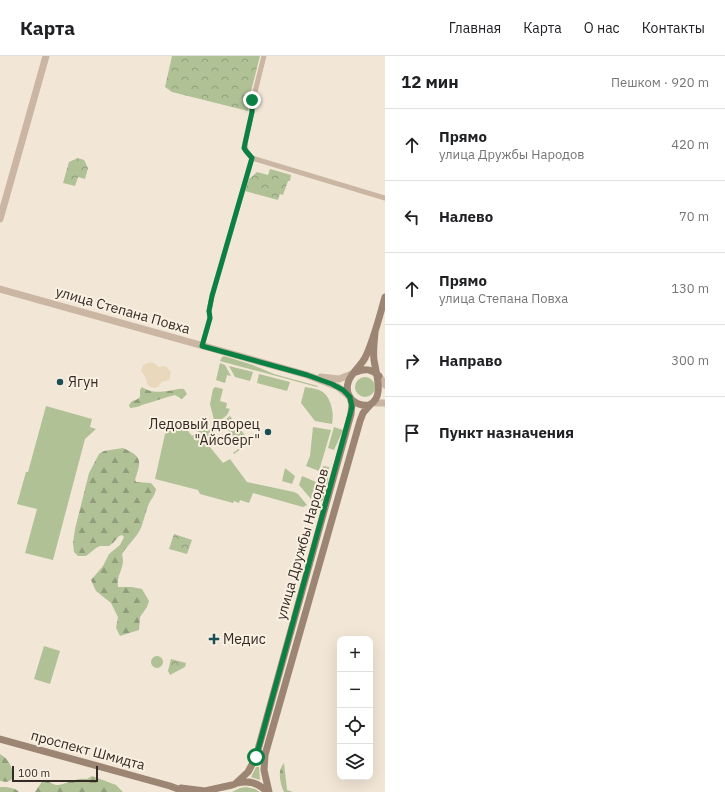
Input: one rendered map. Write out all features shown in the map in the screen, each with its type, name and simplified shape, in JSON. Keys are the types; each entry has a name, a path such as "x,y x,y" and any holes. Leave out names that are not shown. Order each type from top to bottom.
{"main road":[{"path":"375,333 374,360 382,380 382,392 379,399 372,404 358,404 350,397 347,386 349,380 365,358 375,333 385,297"},
{"path":"354,374 360,370 366,369 375,372 382,380"},
{"name":"улица Дружбы Народов","path":"224,792 248,772 256,757 351,414 352,407 350,397"},
{"name":"улица Дружбы Народов","path":"268,792 264,770 265,755 360,421 364,413 372,404"},
{"name":"проспект Шмидта","path":"0,739 170,786 186,792"},
{"name":"проспект Шмидта","path":"170,786 206,791 243,781 252,782 268,792"}],"street":[{"path":"0,220 46,56"},
{"path":"264,56 252,100 252,112 245,142 246,151 252,158 385,198"},
{"path":"202,346 210,318 209,311 212,296 252,158"},
{"name":"улица Степана Повха","path":"0,289 307,375"},
{"path":"307,375 335,379 354,374"},
{"path":"307,375 338,387 350,397"},
{"path":"372,404 385,403"}],"green space":[{"path":"172,56 260,56 249,99 250,104 248,111 172,92 165,87"},
{"path":"78,158 84,160 88,168 85,179 78,177 75,186 63,183 69,162"},
{"path":"270,169 291,175 290,181 288,181 283,195 280,194 278,200 245,191 249,179 257,172 268,175"},
{"path":"224,356 253,365 274,374 318,386 317,387 220,361"},
{"path":"220,363 225,365 231,376 227,375 225,383 216,380"},
{"path":"229,366 253,372 250,381 235,377"},
{"path":"259,374 290,382 287,391 257,383"},
{"path":"361,377 369,377 375,383 375,391 369,397 361,397 355,391 355,383"},
{"path":"142,387 155,392 184,389 187,394 182,399 175,395 130,408 129,405 132,401 140,397 140,390"},
{"path":"215,387 223,389 220,401 227,403 226,408 230,409 227,415 216,422 214,420 210,404 213,389"},
{"path":"305,387 320,391 327,396 332,408 332,424 315,421 301,403"},
{"path":"46,406 92,419 90,427 96,429 85,439 53,560 25,553 37,509 17,504 26,472 28,472"},
{"path":"230,416 250,442 234,454 233,453 241,447 222,422"},
{"path":"181,422 192,436 206,425 213,433 204,440 223,463 230,459 247,482 294,492 298,494 307,505 303,507 253,493 249,503 240,500 239,503 234,501 233,503 200,494 198,490 155,479 165,434"},
{"path":"313,427 331,430 319,471 306,466 310,456"},
{"path":"334,427 343,430 334,450 328,448"},
{"path":"123,448 134,454 139,460 135,480 136,482 151,483 156,489 138,533 122,554 123,563 118,578 118,587 142,589 149,601 140,617 139,630 120,636 116,628 118,617 111,603 96,591 91,580 103,566 109,554 120,545 124,537 122,535 119,536 109,546 100,546 86,556 78,556 74,552 73,543 89,473 99,454 104,451"},
{"path":"323,466 329,467 328,480 323,500 318,503 314,500"},
{"path":"285,468 295,476 292,484 282,481"},
{"path":"302,476 316,482 311,499 299,485"},
{"path":"174,534 192,540 187,554 169,549"},
{"path":"44,646 60,651 50,684 34,679"},
{"path":"159,656 162,657 162,667 155,668 152,667 151,660 152,657"},
{"path":"171,659 186,663 185,667 170,675 168,671"},
{"path":"0,754 9,762 12,768 13,779 7,782 0,781"},
{"path":"284,763 287,790 293,792 284,792 281,785 280,770"},
{"path":"256,767 259,767 260,780 251,777"},
{"path":"92,776 116,785 123,792 35,792 44,780 54,785 59,785 78,779 87,779"},
{"path":"0,787 12,788 19,792 0,792"},
{"path":"246,787 260,792 232,792 240,788"}],"shaded area":[{"path":"150,362 154,363 158,367 167,367 171,372 169,380 161,382 159,386 155,388 150,387 147,384 146,378 141,371 143,365"}],"place":[{"name":"Ягун","path":"60,382"},
{"name":"Ледовый дворец \"Айсберг\"","path":"268,432"},
{"name":"Медис","path":"214,639"}],"route":[{"path":"252,100 252,112 244,148 248,155 252,158 212,296 209,311 210,318 202,346 307,375 332,384 343,390 352,401 352,410 348,425 256,757"}]}
